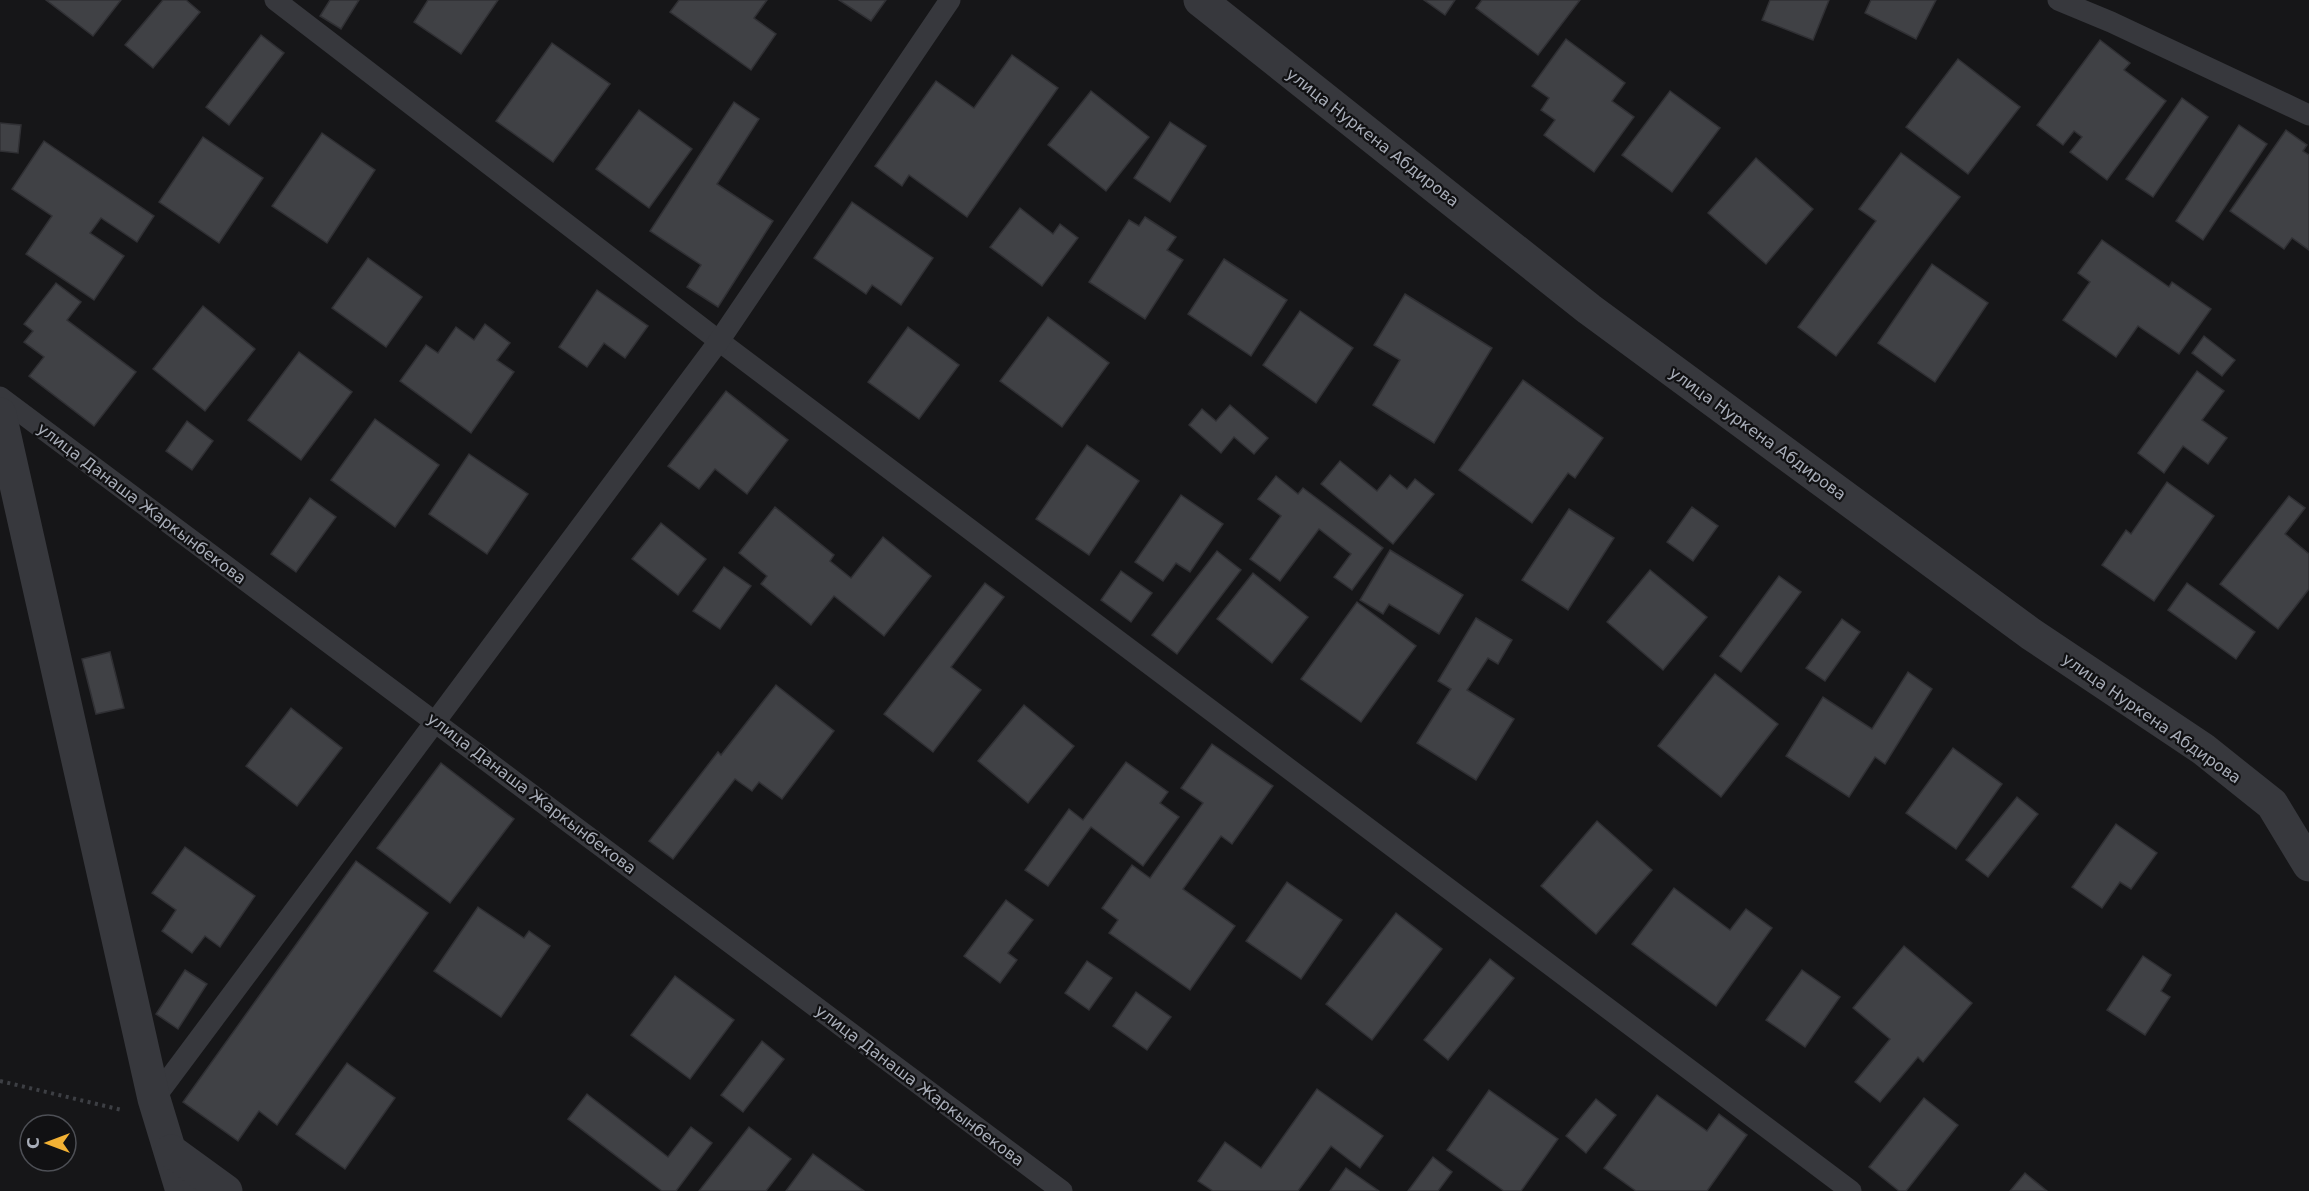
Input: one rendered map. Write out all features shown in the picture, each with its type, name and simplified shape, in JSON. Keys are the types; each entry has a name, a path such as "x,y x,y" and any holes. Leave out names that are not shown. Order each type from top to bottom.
{"street":[{"name":"улица Нуркена Абдирова","path":"1200,0 1590,309 2031,634 2203,749 2272,804 2309,866"},
{"path":"0,414 157,1109 182,1191"},
{"path":"171,1151 226,1191"}],"lane":[{"path":"275,0 719,341 1851,1191"},
{"path":"157,1109 435,721 719,341 950,0"},
{"path":"2058,0 2309,115"},
{"name":"улица Данаша Жаркынбекова","path":"0,397 1062,1191"}],"path":[{"path":"0,1081 157,1109"}],"building":[{"path":"46,0 121,0 93,36"},
{"path":"163,0 186,0 200,12 153,68 125,45"},
{"path":"330,0 359,0 341,29 320,16"},
{"path":"428,0 498,0 461,54 414,22"},
{"path":"679,0 767,0 754,18 776,34 751,70 670,12"},
{"path":"839,0 886,0 871,21"},
{"path":"1424,0 1455,0 1445,15"},
{"path":"1482,0 1580,0 1538,55 1476,8"},
{"path":"1770,0 1829,0 1813,40 1762,20"},
{"path":"1871,0 1936,0 1916,39 1865,13"},
{"path":"261,35 284,53 229,125 206,107"},
{"path":"1566,39 1625,83 1612,101 1634,117 1594,172 1544,135 1555,120 1541,110 1549,98 1532,86"},
{"path":"2100,40 2130,63 2124,70 2166,101 2107,180 2070,152 2082,137 2074,131 2063,145 2037,125"},
{"path":"552,43 610,84 553,162 496,121"},
{"path":"1012,55 1058,88 967,217 909,175 902,186 875,166 936,81 974,108"},
{"path":"1958,59 2020,107 1968,174 1906,127"},
{"path":"1091,91 1149,137 1106,191 1048,145"},
{"path":"1670,91 1720,128 1672,192 1622,155"},
{"path":"2182,98 2208,117 2153,197 2126,179"},
{"path":"734,102 759,119 717,184 773,221 718,307 687,287 701,265 650,231"},
{"path":"639,110 692,149 649,208 596,169"},
{"path":"1170,122 1206,146 1170,202 1134,178"},
{"path":"0,123 21,125 18,153 0,151"},
{"path":"2239,125 2267,144 2203,240 2176,221"},
{"path":"2286,130 2307,145 2303,151 2309,155 2309,250 2292,238 2284,249 2230,211"},
{"path":"322,133 375,170 327,243 272,206"},
{"path":"203,137 263,178 219,243 159,202"},
{"path":"44,141 154,216 137,242 101,218 90,233 124,256 94,300 26,254 52,216 12,189"},
{"path":"1901,153 1960,197 1836,356 1798,327 1876,221 1859,209"},
{"path":"1756,158 1813,209 1766,264 1708,213"},
{"path":"852,202 933,258 901,305 872,285 866,294 814,258"},
{"path":"1020,208 1053,234 1060,224 1078,238 1042,286 990,247"},
{"path":"1145,217 1176,237 1167,250 1183,260 1145,319 1089,282 1129,220 1139,226"},
{"path":"2102,240 2169,287 2172,282 2211,309 2179,354 2138,326 2116,357 2063,320 2090,282 2078,273"},
{"path":"368,258 422,297 386,347 332,308"},
{"path":"1224,259 1287,300 1251,356 1188,314"},
{"path":"1932,264 1988,303 1935,382 1878,343"},
{"path":"56,283 81,302 67,320 136,372 94,426 29,376 44,357 24,342 33,331 24,324"},
{"path":"597,290 648,326 625,358 604,343 587,367 559,347"},
{"path":"1405,294 1492,348 1434,443 1373,405 1400,360 1374,345"},
{"path":"203,306 255,349 205,411 153,369"},
{"path":"1300,311 1353,348 1316,403 1263,365"},
{"path":"1048,317 1109,363 1062,427 1000,381"},
{"path":"485,324 510,343 497,360 514,372 471,433 400,381 426,345 438,353 456,327 474,340"},
{"path":"908,327 959,365 919,419 868,382"},
{"path":"2204,336 2235,360 2222,376 2192,353"},
{"path":"299,352 352,392 301,460 248,420"},
{"path":"2197,371 2224,391 2202,420 2227,438 2208,464 2183,446 2164,473 2138,453"},
{"path":"1523,380 1603,438 1575,478 1568,473 1532,523 1459,470"},
{"path":"726,391 788,440 747,494 715,469 699,489 668,466"},
{"path":"1230,405 1268,438 1254,454 1234,437 1221,453 1189,425 1202,409 1216,421"},
{"path":"375,419 439,465 395,527 331,480"},
{"path":"187,421 213,441 192,470 166,451"},
{"path":"1087,445 1139,481 1089,555 1036,519"},
{"path":"469,454 528,494 487,554 429,514"},
{"path":"1340,461 1377,491 1390,475 1407,489 1415,479 1434,494 1393,544 1321,484"},
{"path":"1276,476 1298,494 1303,488 1383,548 1352,590 1334,577 1351,554 1319,529 1280,581 1250,559 1281,516 1258,499"},
{"path":"2167,482 2214,516 2154,601 2102,565 2126,530 2131,534"},
{"path":"1181,495 1223,524 1190,572 1176,563 1163,581 1135,562"},
{"path":"2289,496 2305,508 2285,534 2309,554 2309,589 2278,629 2220,584"},
{"path":"310,498 336,517 296,572 271,554"},
{"path":"775,507 834,555 830,561 851,578 883,537 931,576 884,636 834,596 811,625 761,584 767,576 739,553"},
{"path":"1692,507 1718,526 1693,561 1667,542"},
{"path":"1569,509 1614,538 1568,610 1522,580"},
{"path":"661,523 706,559 678,595 632,559"},
{"path":"1390,550 1463,595 1439,634 1389,604 1383,614 1360,600"},
{"path":"1217,551 1241,570 1177,654 1152,635"},
{"path":"724,567 751,586 720,629 693,611"},
{"path":"1650,570 1707,617 1663,670 1607,622"},
{"path":"1121,571 1152,593 1131,622 1101,600"},
{"path":"1253,573 1308,617 1272,663 1217,619"},
{"path":"1779,576 1801,592 1741,672 1720,656"},
{"path":"985,583 1004,597 951,667 981,690 933,752 884,714"},
{"path":"2187,583 2255,632 2236,659 2168,610"},
{"path":"1357,602 1416,646 1361,722 1301,679"},
{"path":"1476,618 1512,640 1498,664 1488,658 1467,690 1514,719 1476,780 1417,743 1451,689 1438,681"},
{"path":"1842,619 1860,632 1825,681 1806,668"},
{"path":"110,652 124,708 96,714 82,659"},
{"path":"1908,672 1932,689 1885,764 1875,757 1849,797 1786,756 1823,697 1872,729"},
{"path":"1715,674 1778,724 1721,797 1658,746"},
{"path":"776,685 834,731 782,799 759,782 752,791 735,779 673,859 649,841 718,752 721,755"},
{"path":"1024,705 1074,746 1028,803 978,761"},
{"path":"291,708 342,748 297,806 246,766"},
{"path":"1212,744 1273,786 1232,844 1221,836 1183,889 1235,926 1190,990 1109,933 1118,920 1102,908 1132,865 1150,878 1203,803 1181,788"},
{"path":"1953,748 2002,784 1956,849 1906,813"},
{"path":"1126,762 1168,792 1160,803 1179,817 1143,866 1091,827 1048,886 1025,870 1069,809 1083,820"},
{"path":"441,763 514,819 450,903 377,848"},
{"path":"2017,797 2038,814 1988,877 1966,860"},
{"path":"1597,821 1652,870 1596,934 1541,886"},
{"path":"2116,824 2157,853 2131,889 2120,882 2102,908 2072,887"},
{"path":"185,847 255,896 220,947 205,936 192,953 162,931 176,910 152,893"},
{"path":"356,861 428,913 277,1125 259,1111 238,1141 183,1102"},
{"path":"1287,882 1342,920 1301,979 1246,941"},
{"path":"1674,888 1730,930 1746,909 1772,928 1716,1006 1632,944"},
{"path":"1006,900 1033,920 1008,953 1017,960 1000,983 964,956"},
{"path":"478,907 524,938 529,931 550,946 501,1017 434,971"},
{"path":"1396,913 1442,949 1372,1040 1326,1004"},
{"path":"1904,946 1972,1003 1923,1062 1918,1057 1880,1102 1855,1082 1890,1039 1853,1008"},
{"path":"2143,956 2171,975 2161,991 2170,997 2145,1035 2107,1010"},
{"path":"1490,959 1514,978 1448,1060 1424,1040"},
{"path":"1087,961 1112,978 1089,1010 1065,993"},
{"path":"185,970 207,984 178,1029 156,1014"},
{"path":"1802,970 1840,997 1805,1047 1766,1020"},
{"path":"675,976 734,1020 690,1079 631,1035"},
{"path":"1136,992 1171,1017 1147,1050 1113,1026"},
{"path":"762,1041 784,1059 743,1112 721,1095"},
{"path":"347,1063 395,1098 345,1169 296,1134"},
{"path":"1317,1089 1383,1136 1360,1168 1331,1146 1298,1191 1213,1191 1198,1181 1225,1142 1261,1168"},
{"path":"1489,1090 1558,1139 1521,1191 1504,1191 1447,1150"},
{"path":"587,1094 668,1157 691,1127 712,1143 676,1191 662,1191 568,1119"},
{"path":"1657,1095 1707,1131 1719,1114 1747,1135 1707,1191 1636,1191 1604,1168"},
{"path":"1924,1098 1958,1125 1906,1191 1899,1191 1869,1167"},
{"path":"1596,1099 1616,1115 1586,1153 1566,1136"},
{"path":"749,1127 791,1159 766,1191 699,1191"},
{"path":"813,1154 864,1191 786,1191"},
{"path":"1433,1157 1452,1172 1438,1191 1408,1191"},
{"path":"1346,1168 1379,1191 1330,1191"},
{"path":"2025,1173 2047,1191 2010,1191"}]}
